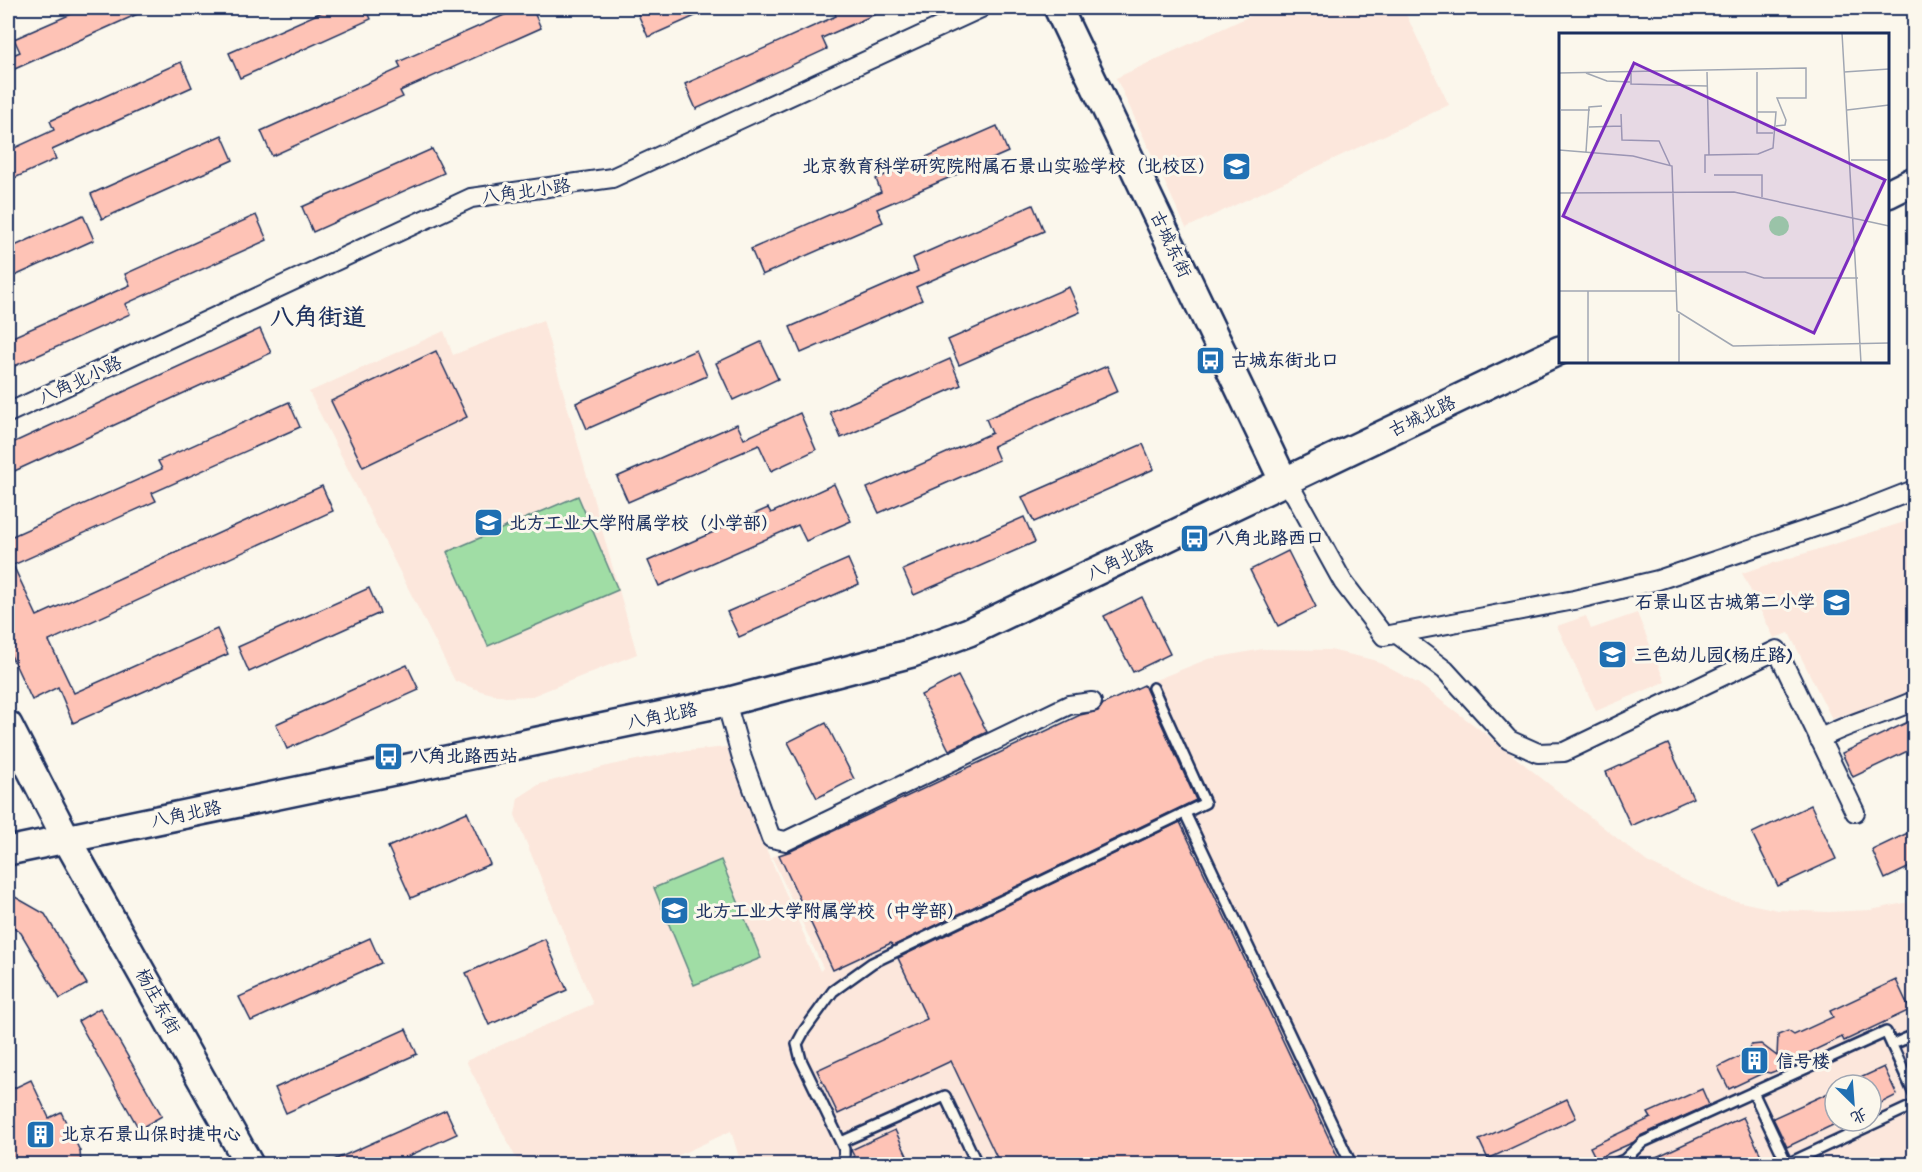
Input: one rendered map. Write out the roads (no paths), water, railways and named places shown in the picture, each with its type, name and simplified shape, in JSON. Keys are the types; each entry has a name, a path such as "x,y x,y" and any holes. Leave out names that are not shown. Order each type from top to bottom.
{"street":[{"name":"八角北小路","path":"8,413 471,198 612,178 981,8"},
{"name":"古城东街","path":"1058,8 1284,482"},
{"path":"1889,193 1914,181"},
{"name":"古城北路","path":"1284,482 1559,350"},
{"path":"1284,482 1295,495 1343,582 1384,636 1574,600 1658,580 1845,517 1914,490"},
{"name":"八角北路","path":"8,851 726,702 912,653 959,636 1284,482"},
{"path":"1397,634 1445,670 1509,740 1538,753 1564,752 1777,650 1855,812"},
{"path":"1819,739 1843,726 1889,712 1914,701"},
{"path":"726,702 742,758 771,838 786,841 1069,705 1092,702"},
{"name":"杨庄东街","path":"8,725 66,838 249,1164"}],"lane":[{"path":"844,1164 844,1149 801,1060 797,1044 833,991 872,963 1205,803 1153,688"},
{"path":"1185,813 1351,1164"},
{"path":"1614,1164 1624,1160 1643,1142 1886,1032 1914,1094"},
{"path":"1898,1042 1914,1035"},
{"path":"1753,1092 1787,1164 1914,1105"},
{"path":"841,1142 945,1096 977,1164"}],"place":[{"name":"北京教育科学研究院附属石景山实验学校（北校区）","path":"1237,166"},
{"name":"古城东街北口","path":"1210,360"},
{"name":"北方工业大学附属学校（小学部）","path":"488,523"},
{"name":"八角北路西口","path":"1195,538"},
{"name":"石景山区古城第二小学","path":"1836,602"},
{"name":"三色幼儿园(杨庄路)","path":"1613,655"},
{"name":"八角北路西站","path":"389,756"},
{"name":"北方工业大学附属学校（中学部）","path":"674,911"},
{"name":"信号楼","path":"1755,1061"},
{"name":"北京石景山保时捷中心","path":"40,1134"}],"district":[{"name":"八角街道","path":"318,317"}]}
